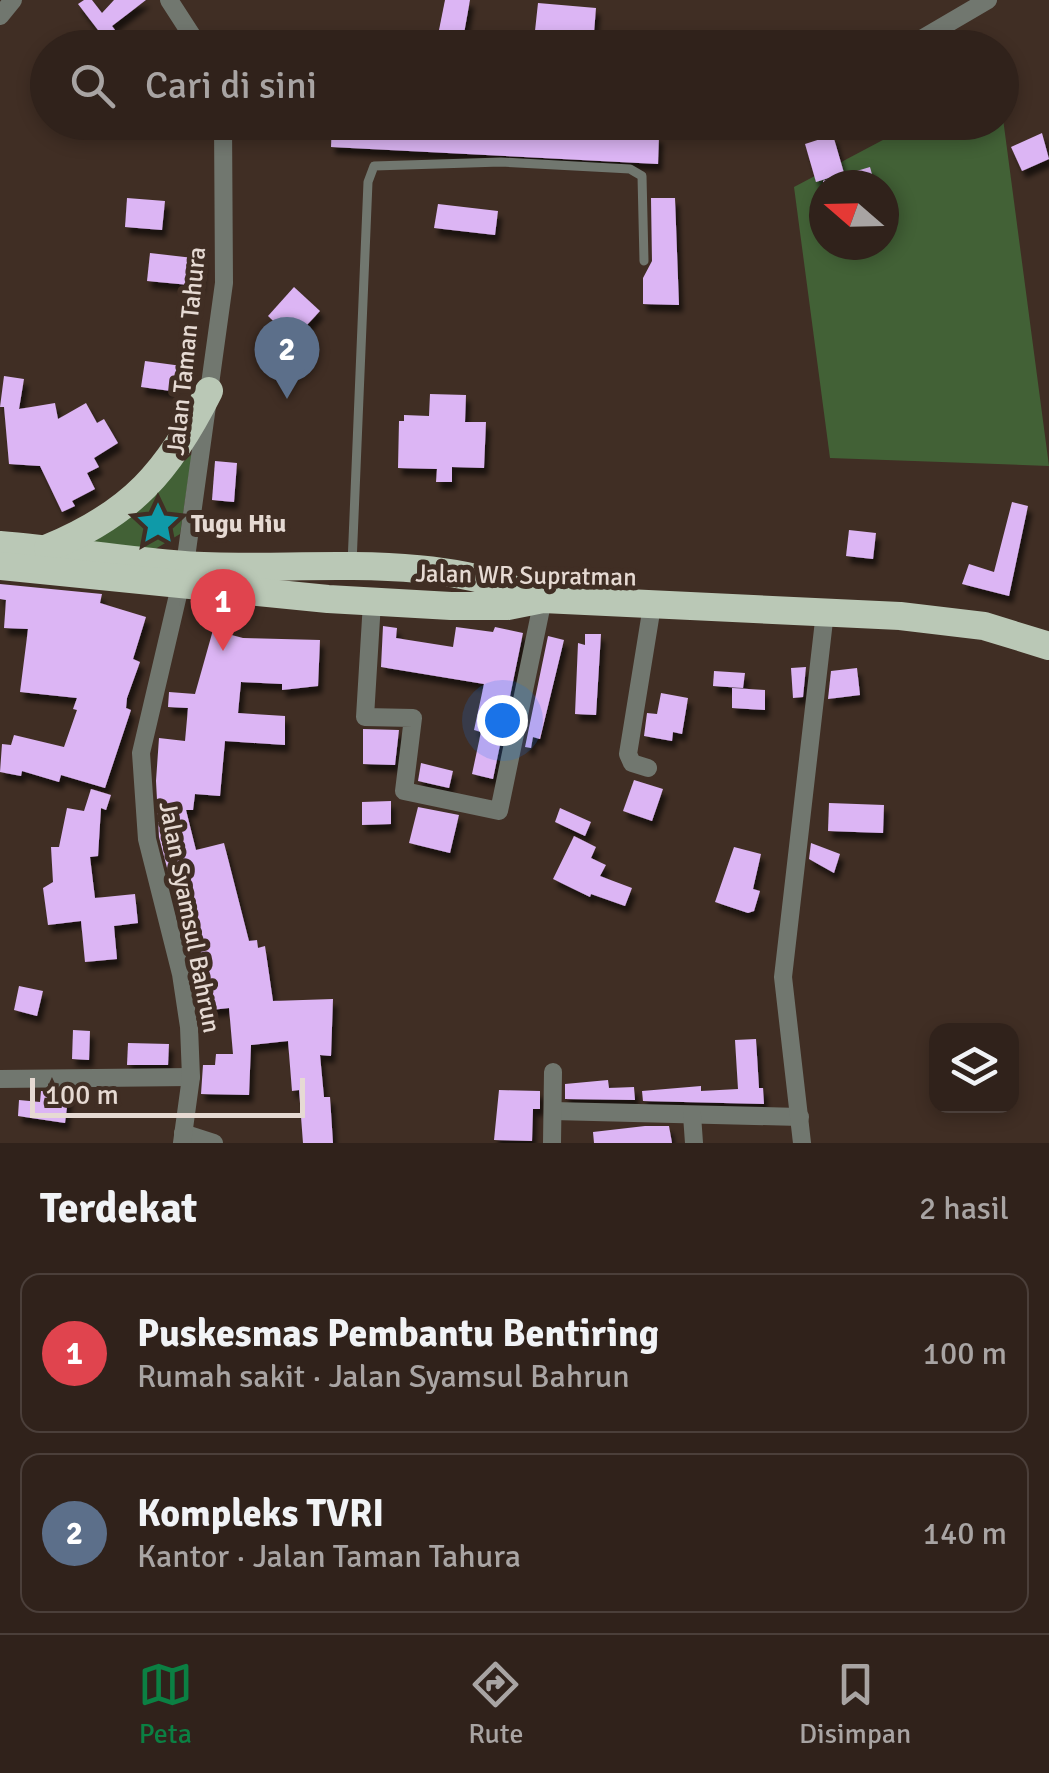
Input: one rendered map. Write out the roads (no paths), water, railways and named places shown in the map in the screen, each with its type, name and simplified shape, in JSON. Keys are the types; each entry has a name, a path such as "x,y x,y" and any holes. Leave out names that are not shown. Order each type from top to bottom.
{"highway":[{"path":"46,548 89,531 145,490 186,438 208,392"},
{"path":"0,545 46,548 184,575 352,566 464,578 538,599"},
{"name":"Jalan WR Supratman","path":"0,566 184,575 372,602 508,606 538,599 958,622 1049,646"}],"street":[{"path":"0,16 13,0"},
{"path":"169,0 188,30"},
{"path":"937,30 988,0"},
{"name":"Jalan Taman Tahura","path":"184,575 224,283 222,140"},
{"name":"Jalan Syamsul Bahrun","path":"182,1138 190,1077 181,974 147,838 141,786 146,717 184,575"},
{"path":"372,602 366,717 413,718 404,791 498,810 538,599"},
{"path":"648,768 632,763 628,754 652,606"},
{"path":"802,1143 783,977 825,612"},
{"path":"552,1143 553,1072"},
{"path":"0,1079 190,1077"},
{"path":"553,1111 800,1117"},
{"path":"692,1114 694,1143"},
{"path":"182,1138 214,1143"}],"lane":[{"path":"352,566 368,182 374,166 500,162 630,169 642,176 644,261"}],"place":[{"name":"Kompleks TVRI","path":"287,399"},
{"name":"Tugu Hiu","path":"158,523"},
{"name":"Puskesmas Pembantu Bentiring","path":"223,651"}]}
